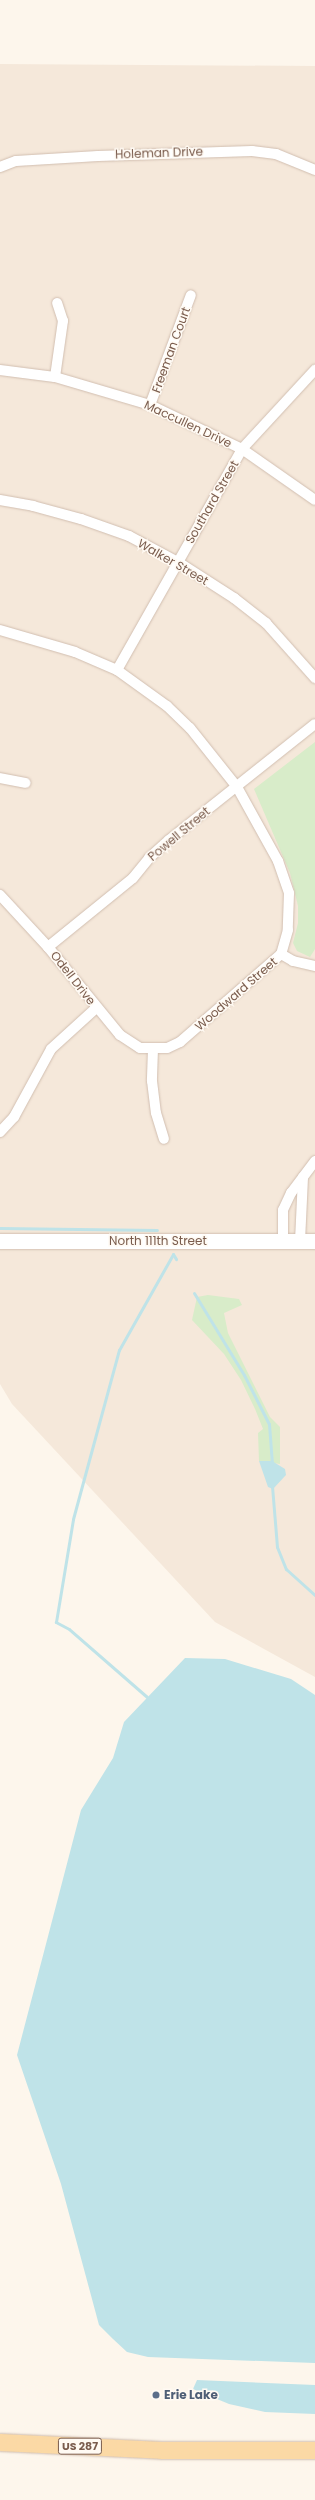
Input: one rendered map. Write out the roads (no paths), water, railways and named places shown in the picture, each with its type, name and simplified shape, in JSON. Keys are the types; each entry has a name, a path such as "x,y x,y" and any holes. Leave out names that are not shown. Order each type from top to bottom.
{"main road":[{"name":"US 287","path":"0,2442 160,2450 315,2450"}],"street":[{"name":"Holeman Drive","path":"0,167 16,161 252,151 282,155 315,170"},
{"name":"Freeman Court","path":"150,406 191,295"},
{"path":"55,377 63,321 56,303"},
{"name":"Maccullen Drive","path":"0,370 55,377 150,406 242,450 315,500"},
{"name":"Southard Street","path":"117,670 242,450 315,370"},
{"name":"Walker Street","path":"0,500 33,506 81,519 129,536 178,562 234,598 266,623 315,678"},
{"name":"Woodward Street","path":"0,630 75,652 117,670 167,706 190,728 237,787 278,861 288,893 288,930 281,954 180,1042 167,1048 153,1049"},
{"name":"Powell Street","path":"48,947 127,883 169,840 315,724"},
{"path":"0,778 26,783"},
{"name":"Odell Drive","path":"0,895 48,947 96,1008 128,1042 140,1048 153,1049"},
{"path":"281,954 293,961 315,966"},
{"path":"0,1132 14,1117 51,1049 96,1008"},
{"path":"153,1049 152,1081 156,1113 164,1139"},
{"path":"283,1241 284,1210 291,1192 315,1161"},
{"path":"303,1176 308,1241"},
{"name":"North 111th Street","path":"0,1241 308,1241"}],"water":[{"path":"259,1461 272,1461 285,1469 286,1475 273,1489 268,1487"},
{"name":"Erie Lake","path":"185,1658 225,1659 291,1679 315,1695 315,2363 148,2357 127,2352 99,2325 61,2184 17,2055 81,1810 113,1758 124,1722"},
{"path":"197,2380 315,2385 315,2414 265,2412 229,2404 193,2389"}],"waterway":[{"path":"0,1228 157,1230"},
{"path":"147,1697 69,1629 56,1622 73,1519 119,1350 173,1254 176,1259"},
{"path":"194,1293 244,1375 269,1424 272,1464"},
{"path":"272,1486 277,1547 286,1569 315,1595"}],"place":[{"name":"Erie Lake","path":"156,2395"}]}
